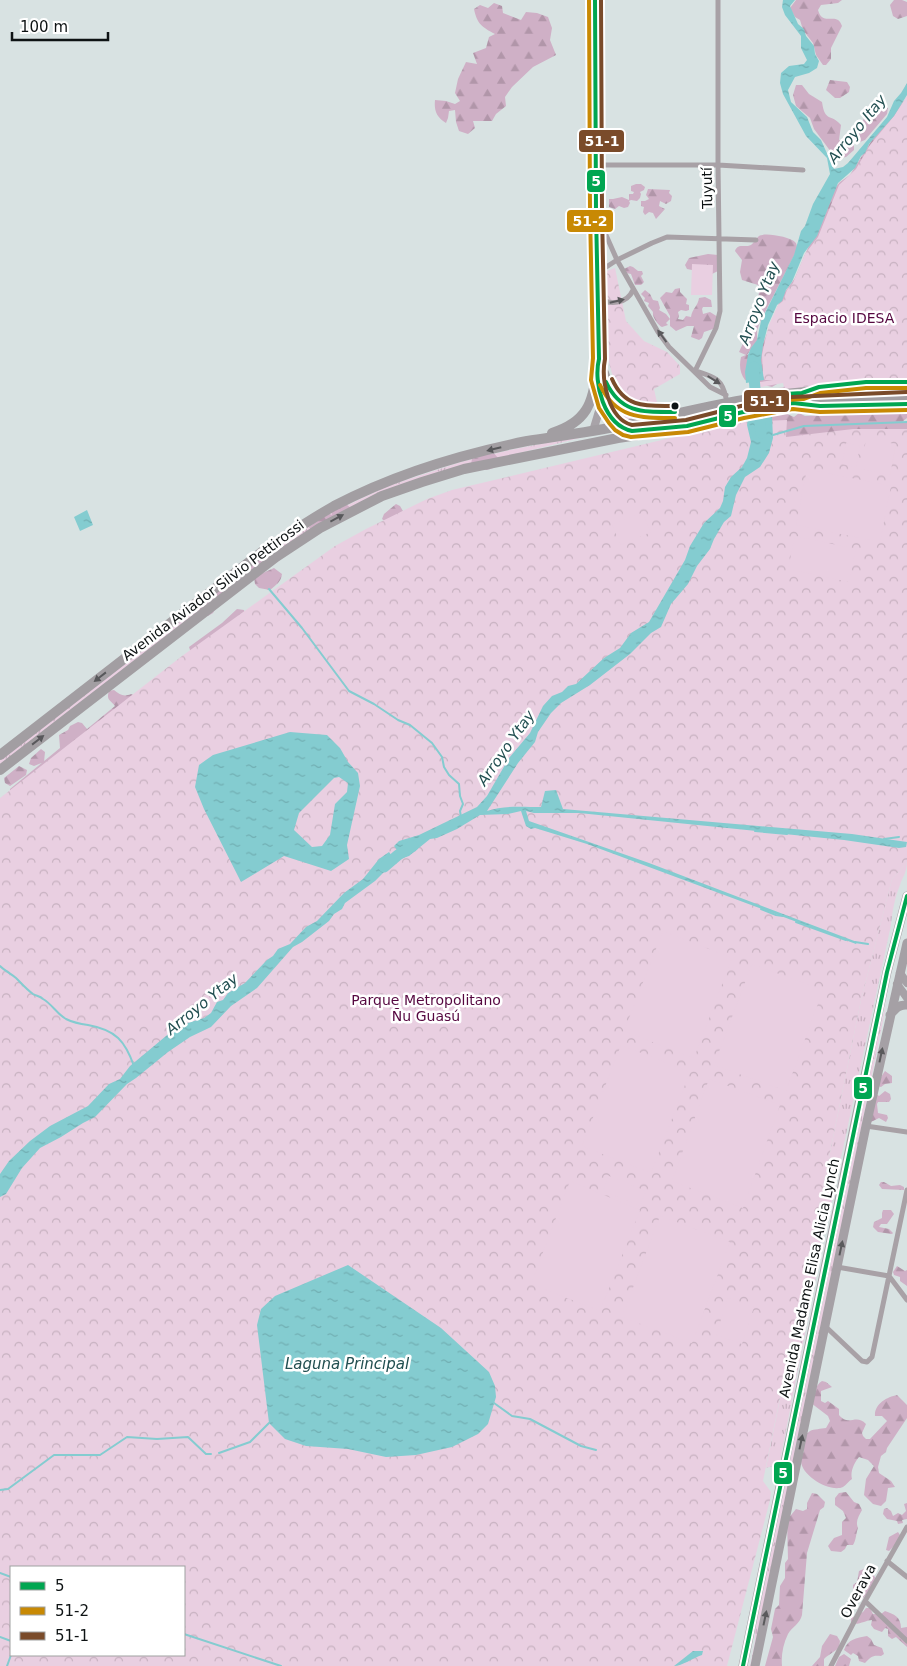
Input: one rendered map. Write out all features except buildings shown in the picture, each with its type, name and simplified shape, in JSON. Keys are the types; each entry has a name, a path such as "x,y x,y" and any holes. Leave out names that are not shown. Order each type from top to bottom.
{"highway":[{"path":"600,372 612,394 631,409 647,413 684,413"},
{"path":"526,442 560,430 583,416 591,403 600,372"},
{"path":"802,393 819,387 866,382 907,382"},
{"name":"Avenida Aviador Silvio Pettirossi","path":"0,755 252,560 314,518 357,496 399,478 460,458 526,442 684,413 727,400 741,401 775,395 843,390 907,388"},
{"name":"Avenida Aviador Silvio Pettirossi","path":"0,770 260,568 306,536 382,496 428,480 490,463 618,438 671,430 780,405 907,398"},
{"path":"793,403 820,406 907,404"},
{"path":"618,426 627,431 687,426"},
{"path":"490,463 507,457 579,442 590,436 593,431"},
{"name":"Avenida Madame Elisa Alicia Lynch","path":"743,1666 887,972 907,896"},
{"path":"897,984 891,976 902,934 901,921"},
{"name":"Avenida Madame Elisa Alicia Lynch","path":"755,1666 866,1126 907,943"},
{"path":"890,1015 898,1006 902,1004 907,1005"},
{"path":"747,1666 754,1635 750,1628"}],"main road":[{"path":"593,431 603,398 605,384 600,372 597,296 595,0"},
{"path":"603,398 618,426"},
{"path":"900,973 907,983"},
{"path":"897,984 907,998"}],"street":[{"name":"Tuyutí","path":"696,371 716,328 720,311 718,0"},
{"path":"596,165 718,164 803,170"},
{"path":"596,212 617,260 658,332 669,347 696,371 710,387 727,400"},
{"path":"597,273 617,260 667,237 756,240"},
{"path":"597,296 609,303 616,303 629,297 633,290"},
{"path":"696,371 720,381 727,400"},
{"path":"866,1126 907,1132"},
{"path":"825,1326 862,1360 867,1362 872,1357 907,1190"},
{"path":"837,1267 889,1276 907,1300"},
{"path":"903,1294 907,1289"},
{"name":"Overava","path":"831,1666 907,1527"},
{"path":"887,1561 907,1577"},
{"path":"865,1601 907,1641"}],"green space":[{"path":"796,0 842,0 838,3 821,5 818,10 823,18 837,19 842,26 831,48 831,59 826,65 823,65 816,55 813,43 803,30 800,20 795,17 790,8"},
{"path":"894,0 907,2 907,16 898,19 893,16 890,5"},
{"path":"494,3 502,6 503,13 521,20 526,12 548,17 552,28 550,40 556,55 533,67 512,87 505,97 506,106 496,114 492,121 473,121 475,128 468,134 459,131 455,110 449,111 446,123 438,116 435,110 435,100 455,104 460,101 455,93 458,79 466,62 477,64 473,53 486,48 489,37 495,34 481,24 474,9 480,5 488,8"},
{"path":"830,80 847,82 850,87 849,92 840,98 835,98 826,90"},
{"path":"796,85 802,85 809,94 822,102 825,113 841,125 839,140 854,145 854,150 846,157 835,159 834,153 831,152 814,129 810,118 796,106 793,95"},
{"name":"Espacio IDESA","path":"907,96 907,379 831,384 756,395 756,392 784,387 783,383 755,388 754,383 773,380 765,380 763,376 762,355 769,325 778,305 783,301 787,290 793,283 805,254 818,237 839,185 856,169 870,145 894,116"},
{"path":"907,97 907,120 777,384 772,387 745,380 741,372 740,363 741,357 746,355 739,352 745,339 746,326 752,319 756,309 760,287 742,280 740,272 742,260 735,251 736,249 740,246 751,245 762,235 788,238 795,242 797,246 797,250 760,322 757,330 757,341 747,355 760,351 782,296 795,278 833,190 850,175 875,135"},
{"path":"883,106 888,108 887,114 865,140 860,142 857,137 857,128 865,114 870,110"},
{"path":"641,184 645,187 640,192 640,198 637,201 629,201 628,207 624,208 619,206 615,209 609,207 609,199 622,197 629,200 629,194 634,192 631,191 631,186"},
{"path":"648,189 670,190 669,193 672,196 671,201 666,204 660,201 659,206 665,209 656,219 653,213 649,212 645,215 643,212 644,207 641,206 641,201 649,199 646,195"},
{"path":"708,254 718,255 718,271 710,275 697,266 692,270 687,269 685,265 689,258"},
{"path":"692,264 713,265 712,295 691,295"},
{"path":"630,266 638,271 642,271 643,274 641,276 644,282 641,285 635,285 631,274 626,273 624,269"},
{"path":"615,268 626,321 644,341 667,352 680,366 680,374 654,389 658,407 646,406 628,399 619,389 613,375 608,358 606,340 604,272"},
{"path":"680,288 680,292 687,299 686,304 689,305 689,310 678,312 678,319 683,320 686,316 691,317 699,298 705,297 711,300 712,307 703,307 703,314 710,312 718,317 716,328 704,332 699,340 691,337 694,326 687,326 676,331 670,326 670,316 660,298 666,292 672,293 675,289"},
{"path":"645,290 653,300 658,301 659,310 670,319 666,323 668,325 662,327 656,321 653,312 648,306 649,303 644,301 645,298 641,294"},
{"path":"606,396 614,403 642,417 620,421"},
{"path":"757,403 671,422 632,428 728,407"},
{"path":"891,406 907,412 907,418 902,422 907,423 907,434 746,483 769,422 773,414 778,410 794,417 799,413 805,416 829,415 837,410 857,412 869,407 882,408"},
{"name":"Parque Metropolitano Ñu Guasú","path":"787,420 786,437 853,429 907,429 907,862 892,879 861,1000 763,1481 771,1492 770,1500 727,1666 0,1666 0,798 182,656 335,546 427,499 452,490 737,422"},
{"path":"586,435 511,455 355,505 0,766 0,760 282,542 333,512 388,486 461,462"},
{"path":"866,439 896,444 890,475 861,469"},
{"path":"846,443 860,446 856,467 842,464"},
{"path":"493,452 498,458 499,464 492,469 485,470 471,464 472,459"},
{"path":"807,469 891,486 880,542 796,525"},
{"path":"345,503 353,510 312,531 309,527 328,513 332,515 331,510"},
{"path":"396,504 403,511 386,522 382,519 384,514"},
{"path":"642,513 651,532 621,545 612,525"},
{"path":"795,536 856,549 849,582 788,569"},
{"path":"275,551 281,554 242,581 239,579 238,573 264,552"},
{"path":"274,568 282,574 276,585 270,590 259,588 255,584 254,577"},
{"path":"219,588 231,591 218,604 213,613 208,616 196,615 194,611"},
{"path":"237,609 244,610 246,619 191,653 189,647 222,623"},
{"path":"114,690 122,695 131,694 138,697 10,793 10,789 60,748 59,735 78,722 82,723 87,729 115,706 108,696 109,691"},
{"path":"41,749 45,752 44,762 34,766 29,764 31,758"},
{"path":"19,766 27,770 26,775 10,786 5,783 4,778"},
{"path":"907,862 906,871 894,905 830,1209 822,1232 820,1257 780,1461 776,1465 766,1468 861,1000 892,879"},
{"path":"663,931 732,958 694,1058 624,1031"},
{"path":"752,964 823,990 786,1091 714,1065"},
{"path":"887,1001 752,1666 750,1666 755,1631 877,1038"},
{"path":"621,1045 690,1072 651,1173 582,1146"},
{"path":"885,1071 892,1076 892,1083 881,1087 873,1085 873,1076 881,1077"},
{"path":"709,1079 780,1105 743,1208 672,1181"},
{"path":"867,1090 873,1091 879,1096 885,1091 890,1094 891,1099 889,1102 878,1102 877,1104 878,1113 887,1115 886,1122 879,1118 871,1122 868,1099 865,1095"},
{"path":"609,1176 646,1191 640,1206 603,1191"},
{"path":"570,1181 640,1210 600,1311 531,1284"},
{"path":"881,1182 891,1186 900,1185 904,1187 904,1190 882,1189 879,1185"},
{"path":"883,1210 891,1210 894,1214 887,1224 881,1224 879,1227 889,1229 892,1234 878,1232 873,1227 874,1222 882,1218"},
{"path":"660,1216 730,1242 692,1343 622,1317"},
{"path":"897,1266 905,1271 907,1270 907,1286 900,1281 900,1277 894,1275 893,1272"},
{"path":"728,1298 754,1307 742,1344 716,1335"},
{"path":"822,1381 832,1387 821,1391 821,1401 825,1403 828,1401 839,1409 839,1415 846,1420 859,1420 866,1424 862,1433 866,1439 870,1439 887,1421 882,1416 875,1416 877,1408 882,1402 889,1397 897,1395 907,1405 907,1418 886,1452 881,1456 878,1467 879,1473 891,1481 895,1487 888,1488 886,1501 881,1506 873,1504 864,1495 866,1479 874,1466 868,1460 859,1457 853,1468 852,1479 843,1487 837,1488 824,1485 810,1477 802,1466 801,1459 805,1436 812,1430 826,1428 830,1421 828,1416 811,1403 816,1388"},
{"path":"846,1492 854,1502 859,1504 862,1510 857,1521 858,1528 853,1545 847,1545 841,1552 831,1551 828,1546 834,1538 842,1535 842,1522 846,1518 843,1511 835,1505 835,1498 839,1493"},
{"path":"812,1493 817,1494 825,1502 824,1507 820,1510 807,1553 802,1615 800,1621 786,1638 782,1666 765,1666 773,1637 771,1629 775,1609 779,1605 780,1586 785,1578 785,1563 788,1559 787,1520 796,1509 803,1511 807,1509 807,1503"},
{"path":"907,1503 907,1519 902,1520 903,1523 898,1524 897,1521 887,1519 883,1514 884,1509 887,1508 893,1516 898,1513 902,1515 906,1511 904,1504"},
{"path":"898,1532 900,1535 899,1541 889,1551 886,1550 889,1537"},
{"path":"866,1568 869,1569 877,1580 864,1597 855,1604 853,1601 857,1591 853,1589 853,1585 857,1582 859,1571"},
{"path":"866,1608 870,1608 873,1614 881,1614 885,1611 896,1616 900,1621 901,1628 907,1627 907,1647 896,1637 892,1639 888,1636 888,1629 885,1628 882,1632 874,1629 871,1625 872,1620 856,1624 851,1623 851,1618 863,1612"},
{"path":"830,1634 837,1636 840,1641 839,1648 824,1659 824,1666 812,1666 820,1657 822,1646"},
{"path":"867,1636 874,1645 882,1648 884,1654 872,1657 865,1663 859,1661 858,1656 853,1653 851,1655 844,1650 850,1641"},
{"path":"844,1654 851,1659 849,1666 835,1666 839,1657"}],"water":[{"path":"783,0 795,0 790,6 798,24 804,29 806,36 814,46 815,54 819,61 817,68 809,73 795,77 788,90 791,102 807,117 813,132 821,140 834,169 843,167 848,163 887,117 894,101 907,83 907,95 894,116 869,144 855,168 838,183 817,236 804,253 792,282 786,290 782,301 777,305 768,325 761,360 764,380 746,383 745,372 748,355 757,340 761,321 794,255 801,231 805,226 813,204 830,174 827,158 806,136 783,94 780,83 781,73 789,66 804,64 807,60 801,48 801,36 785,15 782,7"},
{"path":"772,416 773,438 769,453 760,467 745,477 736,495 731,516 724,522 688,584 671,604 661,627 651,633 630,654 590,685 561,703 551,713 538,732 535,742 518,763 487,811 507,807 541,807 545,791 556,790 563,809 852,834 907,842 906,847 899,848 844,840 579,813 534,813 526,811 529,821 649,863 857,942 856,944 587,844 535,828 531,829 526,826 521,811 508,814 480,815 457,829 430,839 409,856 403,858 394,846 399,841 419,835 477,807 487,796 509,758 530,733 543,706 552,696 562,692 568,686 576,684 604,658 620,648 631,633 649,622 704,523 720,508 725,487 747,458 751,442 747,425 748,419"},
{"path":"87,510 93,525 80,531 74,517"},
{"path":"290,732 327,735 340,748 348,762 358,773 360,786 347,845 349,859 331,871 284,856 241,882 195,787 199,765 213,755","holes":["339,777 348,783 347,792 335,804 330,835 322,846 312,847 294,830 299,813 334,778"]},
{"path":"389,852 397,863 388,868 375,881 345,903 342,909 334,914 329,921 293,947 257,988 231,1006 211,1027 190,1037 127,1084 95,1117 40,1148 22,1168 6,1194 0,1197 0,1174 9,1161 30,1141 50,1126 88,1106 109,1084 120,1079 130,1066 172,1031 181,1025 204,1018 211,1013 217,1002 223,1000 228,993 245,983 278,949 290,944 306,927 317,921 344,893 363,879 379,859"},
{"name":"Laguna Principal","path":"348,1265 441,1328 489,1372 495,1386 496,1397 488,1424 478,1434 452,1447 416,1455 386,1457 348,1449 306,1446 285,1439 269,1423 257,1325 261,1309 275,1296"},
{"path":"693,1651 703,1651 702,1655 674,1666"}],"waterway":[{"name":"Arroyo Ytay","path":"754,367 755,392 761,433"},
{"path":"773,435 804,426 907,422"},
{"path":"269,589 302,628 349,691 410,725 432,743 442,757 444,767 449,775 459,784 463,804 460,811 461,817"},
{"path":"755,831 787,834"},
{"path":"884,839 899,837"},
{"name":"Arroyo Ytay","path":"384,867 398,855 413,846"},
{"path":"761,909 783,916"},
{"path":"796,922 846,940"},
{"path":"855,942 868,944"},
{"path":"0,966 30,992 46,1001 66,1019 98,1027 118,1038 123,1043 134,1066"},
{"path":"494,1403 512,1416 530,1419 581,1446 596,1450"},
{"path":"219,1453 250,1442 269,1423"},
{"path":"0,1490 8,1489 54,1455 100,1455 127,1437 157,1439 188,1437 206,1454 211,1454"},
{"path":"0,1573 10,1577"},
{"path":"185,1634 281,1666"},
{"path":"0,1637 10,1641"},
{"path":"7,1666 11,1656"}],"transit line":[{"name":"51-2","path":"589,0 593,358 591,380 599,408 609,423 615,430 631,437 688,432 744,418 793,409 820,412 907,410"},
{"name":"5","path":"595,0 598,380 603,402 614,421 632,431 687,426 743,412 793,403 820,406 907,404"},
{"name":"51-1","path":"601,0 604,377 608,397 617,415 632,425 686,420 741,406 792,397 907,392"},
{"name":"51-1","path":"612,379 617,389 630,401 646,405 675,406"},
{"name":"5","path":"606,382 612,392 626,406 644,411 675,412"},
{"name":"5","path":"785,394 802,393 819,387 866,382 907,382"},
{"name":"51-2","path":"600,385 606,396 614,404 631,414 651,418 675,418"},
{"name":"51-2","path":"785,400 804,399 820,393 866,388 907,388"},
{"name":"5","path":"743,1666 887,972 907,896"}],"water label":[{"name":"Arroyo Itay","path":"857,129"}]}
